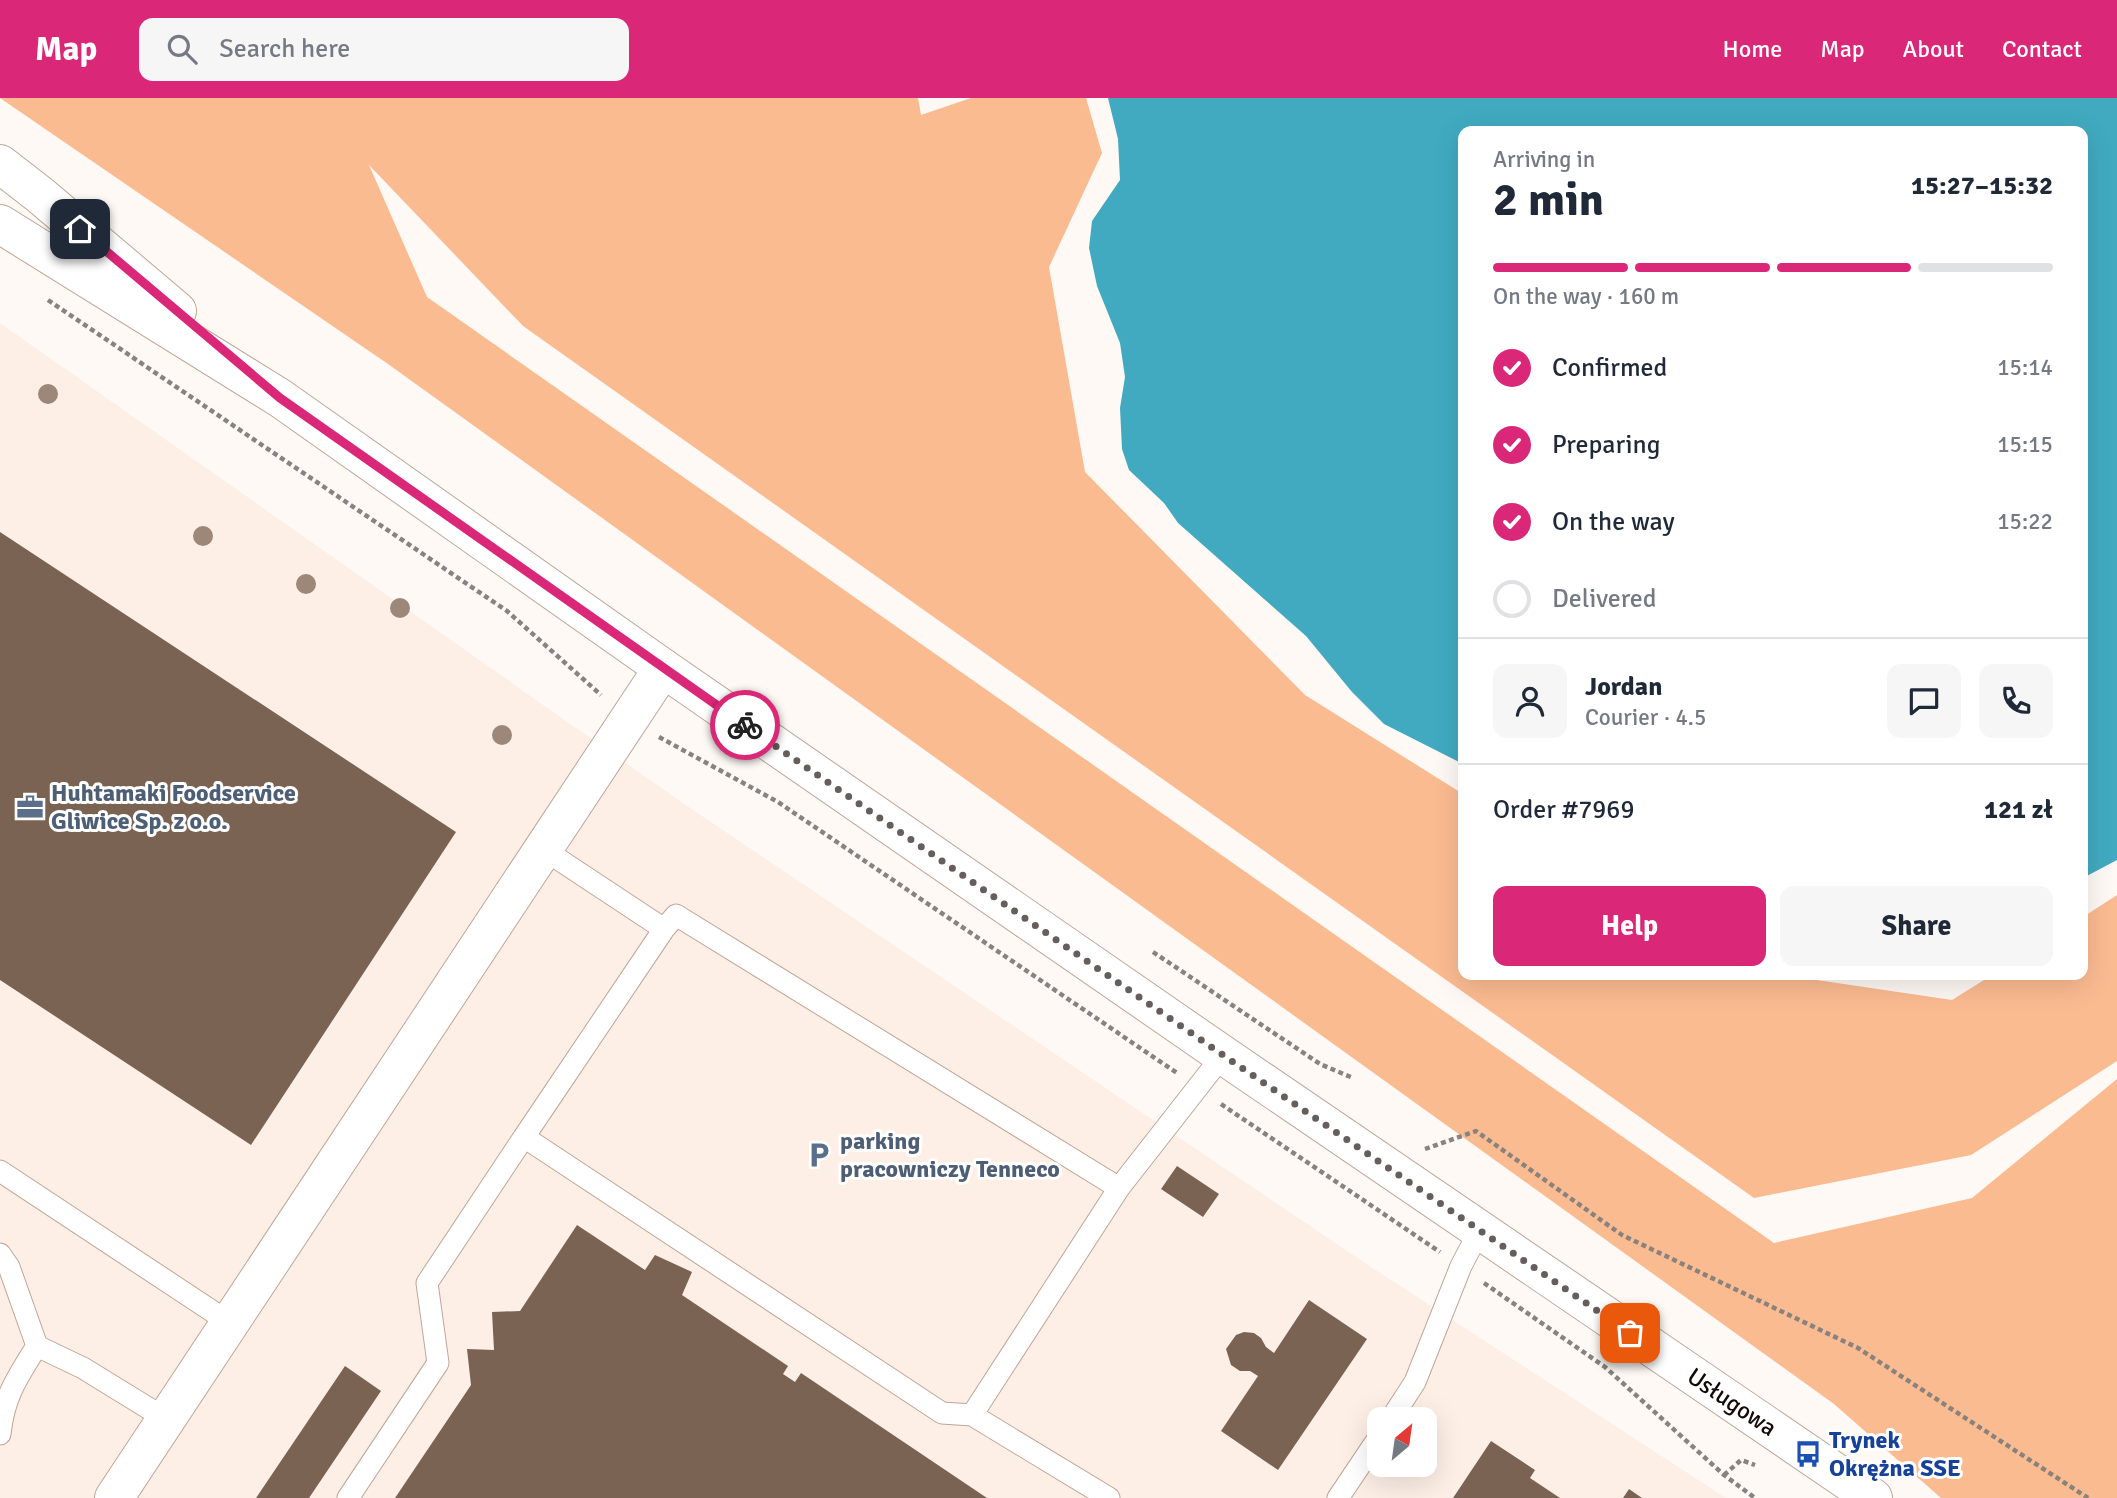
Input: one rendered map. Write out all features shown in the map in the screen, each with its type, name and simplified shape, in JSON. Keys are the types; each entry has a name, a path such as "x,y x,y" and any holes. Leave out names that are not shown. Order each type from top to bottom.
{"street":[{"name":"Usługowa","path":"0,164 280,398"},
{"name":"Usługowa","path":"0,224 280,398 663,668 1223,1055 1873,1498"},
{"path":"114,1498 663,668"}],"lane":[{"path":"543,849 664,929"},
{"path":"348,1498 438,1363 427,1283 676,915 1119,1188"},
{"path":"972,1415 1119,1188 1223,1055"},
{"path":"524,1137 942,1413 972,1415 1109,1498"},
{"path":"0,1171 230,1323"},
{"path":"1399,1407 1415,1382 1461,1266 1480,1230"},
{"path":"0,1254 9,1266 37,1346 83,1368 166,1419"},
{"path":"0,1434 10,1387 37,1346"},
{"path":"1338,1498 1367,1455"}],"path":[{"path":"42,297 507,611 628,720 778,802 1461,1266 1605,1367 1724,1475 1755,1498"},
{"path":"1153,952 1321,1064 1353,1078"},
{"path":"1383,1163 1476,1131 1622,1235 1858,1348 2088,1498"},
{"path":"1724,1475 1741,1460 1755,1465"}],"shaded area":[{"path":"0,98 918,98 921,115 971,98 1086,98 1102,153 1049,267 1085,472 1305,695 1458,791 1458,980 1817,980 1952,1000 1984,980 2088,980 2088,914 2117,895 2117,1061 1971,1155 1754,1198 523,326 369,165 427,297 1774,1243 1972,1198 2117,1079 2117,1498 1941,1498 1834,1404 388,364"},
{"path":"0,323 677,799 1371,1267 1726,1498 0,1498"}],"water":[{"path":"1108,98 2117,98 2117,860 2088,875 2088,126 1458,126 1458,761 1384,724 1352,692 1306,636 1178,523 1164,503 1129,470 1122,449 1120,408 1125,377 1120,343 1097,286 1089,248 1092,221 1120,180 1118,139"}],"building":[{"path":"0,532 456,832 251,1145 0,980"},
{"path":"1177,1166 1219,1194 1203,1217 1161,1189"},
{"path":"577,1225 645,1270 655,1255 692,1272 682,1295 788,1366 783,1374 795,1382 801,1373 987,1498 395,1498 471,1385 467,1349 494,1350 492,1312 520,1311"},
{"path":"1309,1300 1367,1339 1278,1470 1221,1431 1258,1376 1250,1371 1240,1371 1231,1365 1226,1349 1236,1335 1244,1332 1254,1333 1274,1353"},
{"path":"345,1366 381,1391 309,1498 256,1498"},
{"path":"1491,1441 1535,1470 1530,1478 1560,1498 1453,1498"},
{"path":"1629,1489 1642,1498 1623,1498"}],"way so far":[{"path":"745,725 1630,1333"}],"place":[{"name":"Huhtamaki Foodservice Gliwice Sp. z o.o.","path":"30,807"},
{"name":"parking pracowniczy Tenneco","path":"819,1155"},
{"name":"Trynek Okrężna SSE","path":"1808,1454"}],"route":[{"path":"80,229 280,398 745,725"}]}
